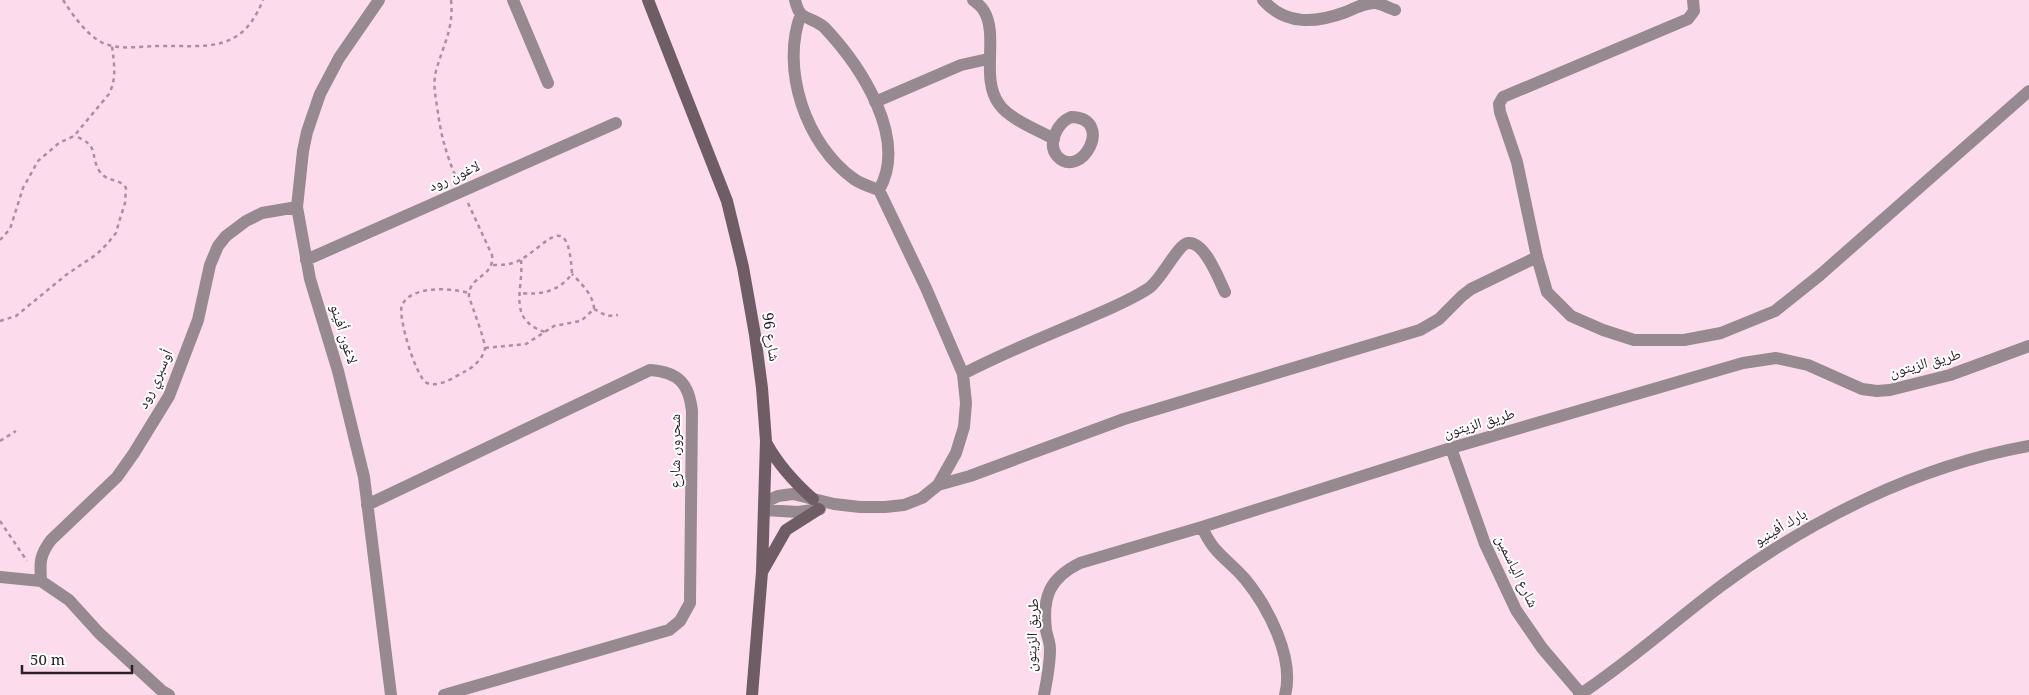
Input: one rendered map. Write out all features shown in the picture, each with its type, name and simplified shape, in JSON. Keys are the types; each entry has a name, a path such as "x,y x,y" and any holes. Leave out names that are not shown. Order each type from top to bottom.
{"street":[{"name":"لاغون أفينو","path":"379,0 339,58 318,100 303,151 297,207 306,260 352,424 364,478 391,695"},
{"path":"513,0 548,83"},
{"name":"شارع 96","path":"648,0 727,200 743,267 756,335 766,441 762,572 752,695"},
{"path":"795,0 801,14 822,26 845,52 859,70 875,102 888,146 888,164 885,180 879,190"},
{"path":"973,0 984,11 989,27 988,58 993,94 999,105 1009,114 1054,139"},
{"path":"1263,0 1270,8 1286,18 1303,21 1318,20 1364,4 1376,3 1395,10"},
{"path":"1693,0 1694,11 1688,19 1503,97 1499,104 1517,162 1537,258 1547,292 1571,316 1603,330 1634,340 1684,340 1721,333 1775,311 1813,281 2029,91"},
{"path":"764,506 778,496 793,494 816,504 885,508 922,498 938,485 956,453 964,427 966,403 963,374 926,288 879,190 855,180 832,159 812,129 800,103 794,72 793,43 795,28 801,14"},
{"path":"875,102 961,65 988,58"},
{"name":"لاغون رود","path":"306,260 616,123"},
{"name":"أوسبري رود","path":"41,581 40,560 45,548 117,477 169,396 198,320 210,265 218,246 226,236 246,221 262,213 297,207"},
{"path":"963,374 992,359 1126,301 1151,287 1187,242 1195,244 1205,252 1225,292"},
{"path":"938,485 970,476 1124,419 1420,330 1439,319 1471,289 1537,258"},
{"name":"طريق الزيتون","path":"1044,695 1050,646 1046,629 1047,596 1053,583 1064,571 1080,563 1202,527 1451,448 1743,363 1776,358 1808,365 1862,388 1877,392 1950,375 2029,346"},
{"name":"شحرور، شارع","path":"367,505 650,370 666,371 683,382 690,395 692,412 690,603 680,621 669,630 444,695"},
{"path":"766,441 787,475 816,504"},
{"name":"بارك أفينيو","path":"1581,695 1720,587 1800,533 1906,481 1952,466 2029,446"},
{"name":"شارع الياسمين","path":"1451,448 1485,544 1516,610 1542,648 1581,695"},
{"path":"764,506 798,512 816,504"},
{"path":"762,572 786,530 816,504"},
{"path":"1202,527 1208,542 1244,578 1269,614 1282,649 1286,667 1286,695"},
{"path":"0,577 41,581 69,600 99,633 169,695"}],"path":[{"path":"63,0 76,19 95,38 112,46 122,47 204,46 220,44 234,38 248,25 263,0"},
{"path":"451,0 452,19 437,69 434,92 443,146 492,255 492,265 486,273 472,284 469,292 485,348 480,359 469,369 439,383 430,384 424,381 418,374 400,310 405,301 420,293 444,288 469,292"},
{"path":"0,240 10,229 23,188 33,169 52,148 74,136 113,86 115,71 112,46"},
{"path":"0,321 16,316 66,275 92,258 107,244 116,232 125,202 126,188 121,182 103,175 88,143 74,136"},
{"path":"492,265 511,264 521,259 551,236 560,236 566,242 568,248 572,274 591,297 594,309 607,316 618,314"},
{"path":"521,259 520,313 530,326 545,332"},
{"path":"520,293 546,293 561,285 572,274"},
{"path":"485,348 526,344 560,324 581,321 594,309"},
{"path":"0,441 16,431"},
{"path":"0,521 41,581"}]}
